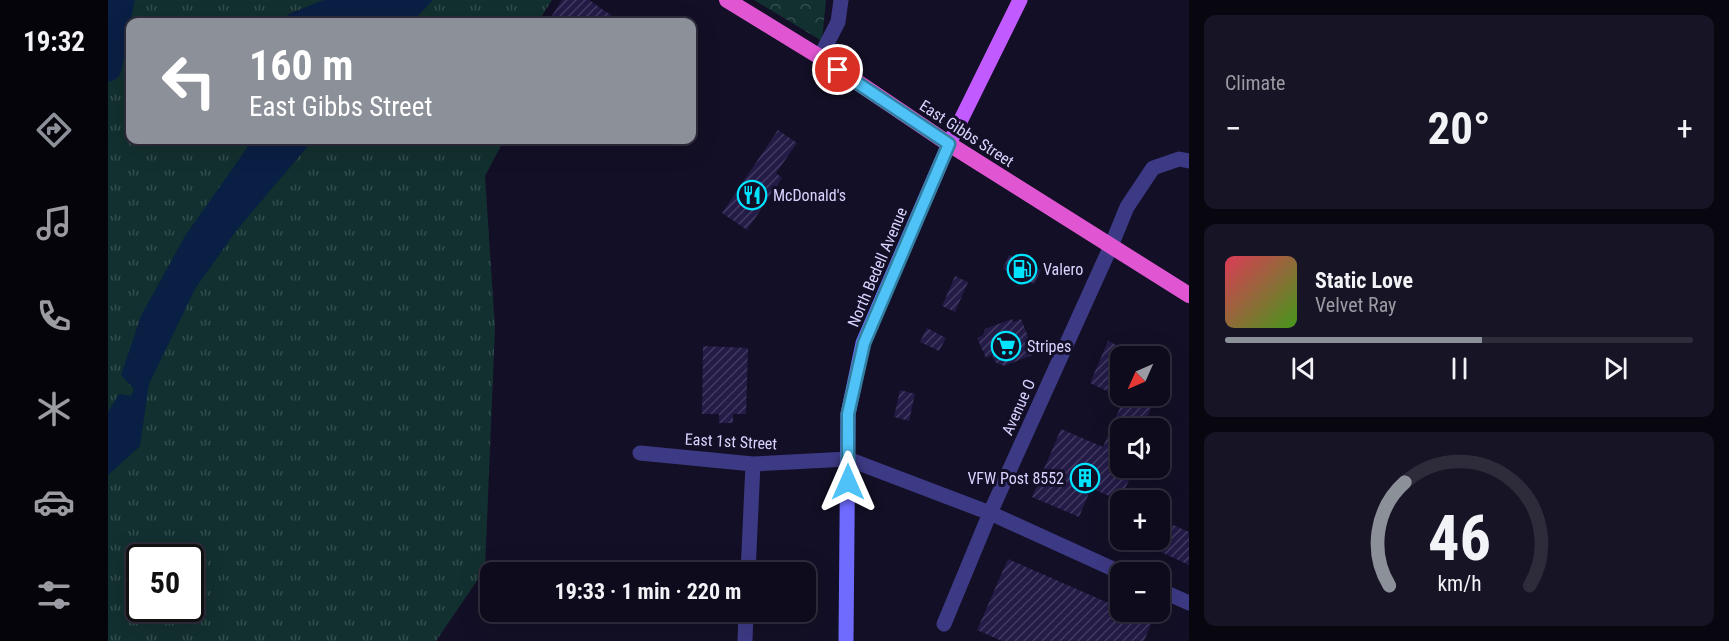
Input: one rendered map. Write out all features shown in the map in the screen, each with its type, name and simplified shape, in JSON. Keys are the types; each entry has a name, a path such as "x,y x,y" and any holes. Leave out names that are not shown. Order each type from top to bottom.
{"highway":[{"name":"East Gibbs Street","path":"727,0 820,57 949,144 1189,296"}],"main road":[{"name":"North Bedell Avenue","path":"846,641 848,414 864,343 949,144 1020,0"}],"street":[{"path":"820,57 838,22 841,0"},
{"name":"Avenue O","path":"944,624 990,513 1127,207 1153,168 1184,160"},
{"name":"East 1st Street","path":"640,453 753,464 848,459 990,513 1110,568"},
{"path":"749,562 753,464"},
{"path":"1170,594 1189,603"},
{"path":"745,641 746,622"}],"green space":[{"path":"108,0 552,0 541,18 126,18 126,144 502,144 485,176 495,328 485,562 480,562 480,576 436,641 108,641"},
{"path":"754,0 826,0 822,41"}],"water":[{"path":"324,0 433,0 416,18 286,18 289,14"},
{"path":"247,144 310,144 236,231 195,289 149,384 140,446 108,475 108,412 119,394 131,396 134,389 121,375 141,316 185,236 247,148"}],"building":[{"path":"562,0 589,0 615,18 551,18"},
{"name":"McDonald's","path":"778,130 797,143 776,173 782,178 747,230 722,213"},
{"name":"Valero","path":"1009,255 1041,270 1034,284 1003,269"},
{"path":"955,276 968,282 955,312 942,306"},
{"name":"Stripes","path":"1012,319 1013,322 1021,319 1035,354 1004,366 995,362 992,355 986,358 977,338 983,335 985,329"},
{"path":"927,328 946,338 939,351 920,342"},
{"path":"1108,341 1119,346 1110,346 1110,392 1090,383"},
{"path":"703,346 748,348 746,414 733,414 733,423 719,423 719,414 702,414"},
{"path":"900,390 915,394 909,421 894,417"},
{"name":"VFW Post 8552","path":"1121,406 1152,406 1147,418 1116,418"},
{"name":"VFW Post 8552","path":"1061,429 1103,447 1110,431 1110,478 1130,478 1125,490 1110,490 1110,497 1091,488 1079,517 1032,497"},
{"path":"1170,523 1189,532 1189,565 1157,550 1170,550"},
{"path":"1008,559 1110,604 1110,622 1152,622 1144,641 1002,641 977,630"}],"waterway":[{"path":"108,68 121,0"}],"place":[{"name":"McDonald's","path":"752,195"},
{"name":"Valero","path":"1022,269"},
{"name":"Stripes","path":"1006,346"},
{"name":"VFW Post 8552","path":"1085,478"}],"route":[{"path":"838,70 949,144 864,343 848,414 848,482"}]}
